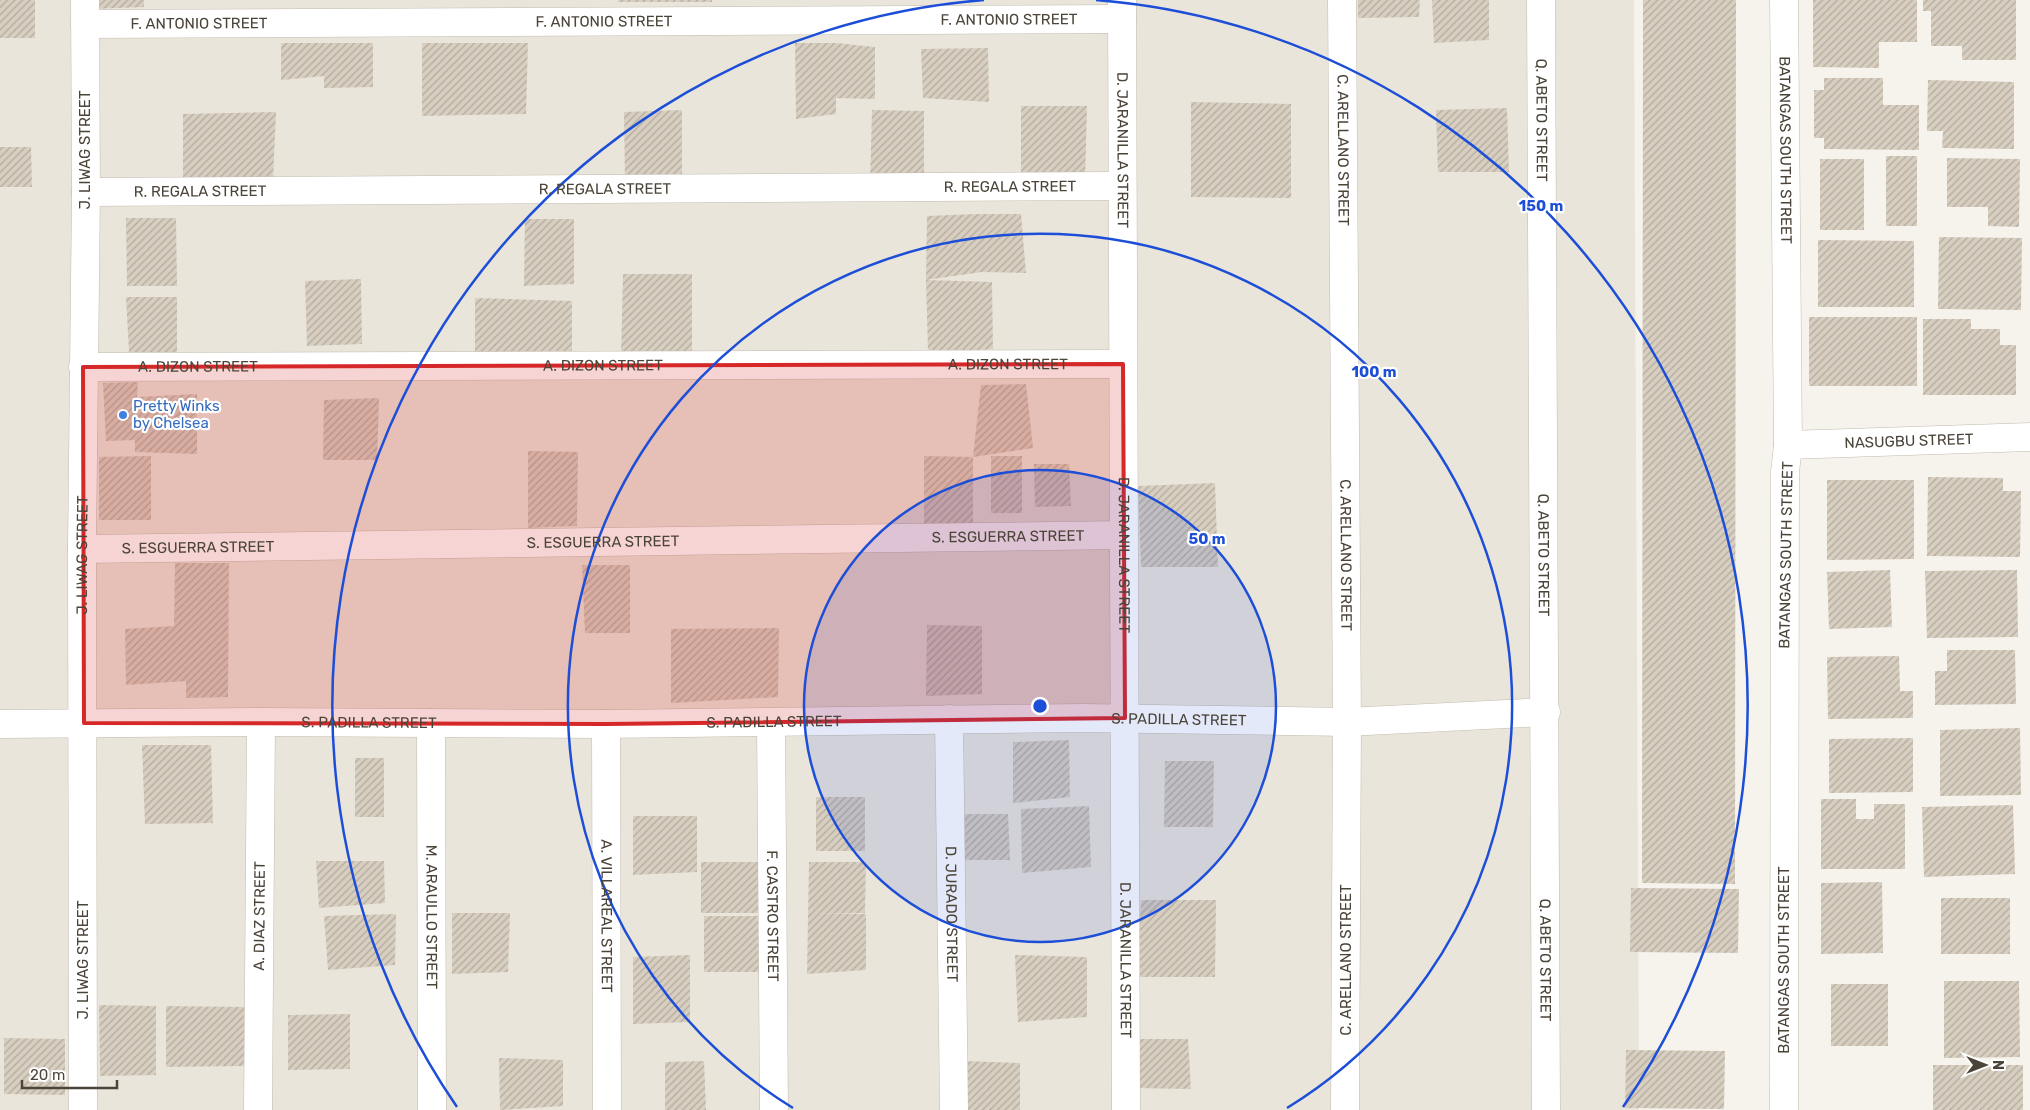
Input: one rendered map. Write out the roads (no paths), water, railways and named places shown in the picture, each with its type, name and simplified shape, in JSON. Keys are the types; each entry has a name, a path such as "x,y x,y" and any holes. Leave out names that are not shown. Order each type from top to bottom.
{"street":[{"name":"C. ARELLANO STREET","path":"1342,0 1347,722 1345,1110"},
{"name":"Q. ABETO STREET","path":"1541,0 1546,712 1546,1110"},
{"name":"BATANGAS SOUTH STREET","path":"1784,0 1788,445 1785,472 1784,1110"},
{"name":"F. ANTONIO STREET","path":"85,12 1122,9"},
{"name":"D. JARANILLA STREET","path":"1122,9 1126,1110"},
{"name":"J. LIWAG STREET","path":"83,1110 84,723 82,549 86,192 85,12"},
{"name":"R. REGALA STREET","path":"86,192 1122,186"},
{"name":"A. DIZON STREET","path":"83,367 1123,364"},
{"name":"NASUGBU STREET","path":"1788,445 2030,436"},
{"name":"S. ESGUERRA STREET","path":"82,549 1124,536"},
{"name":"S. PADILLA STREET","path":"0,724 261,722 606,724 1125,718 1347,722 1546,712"},
{"name":"D. JURADO STREET","path":"948,719 954,1110"},
{"name":"A. DIAZ STREET","path":"258,1110 261,722"},
{"name":"F. CASTRO STREET","path":"771,722 774,1110"},
{"name":"M. ARAULLO STREET","path":"431,723 432,1110"},
{"name":"A. VILLAREAL STREET","path":"606,724 607,1110"}],"place":[{"name":"Pretty Winks by Chelsea","path":"123,415"}]}
